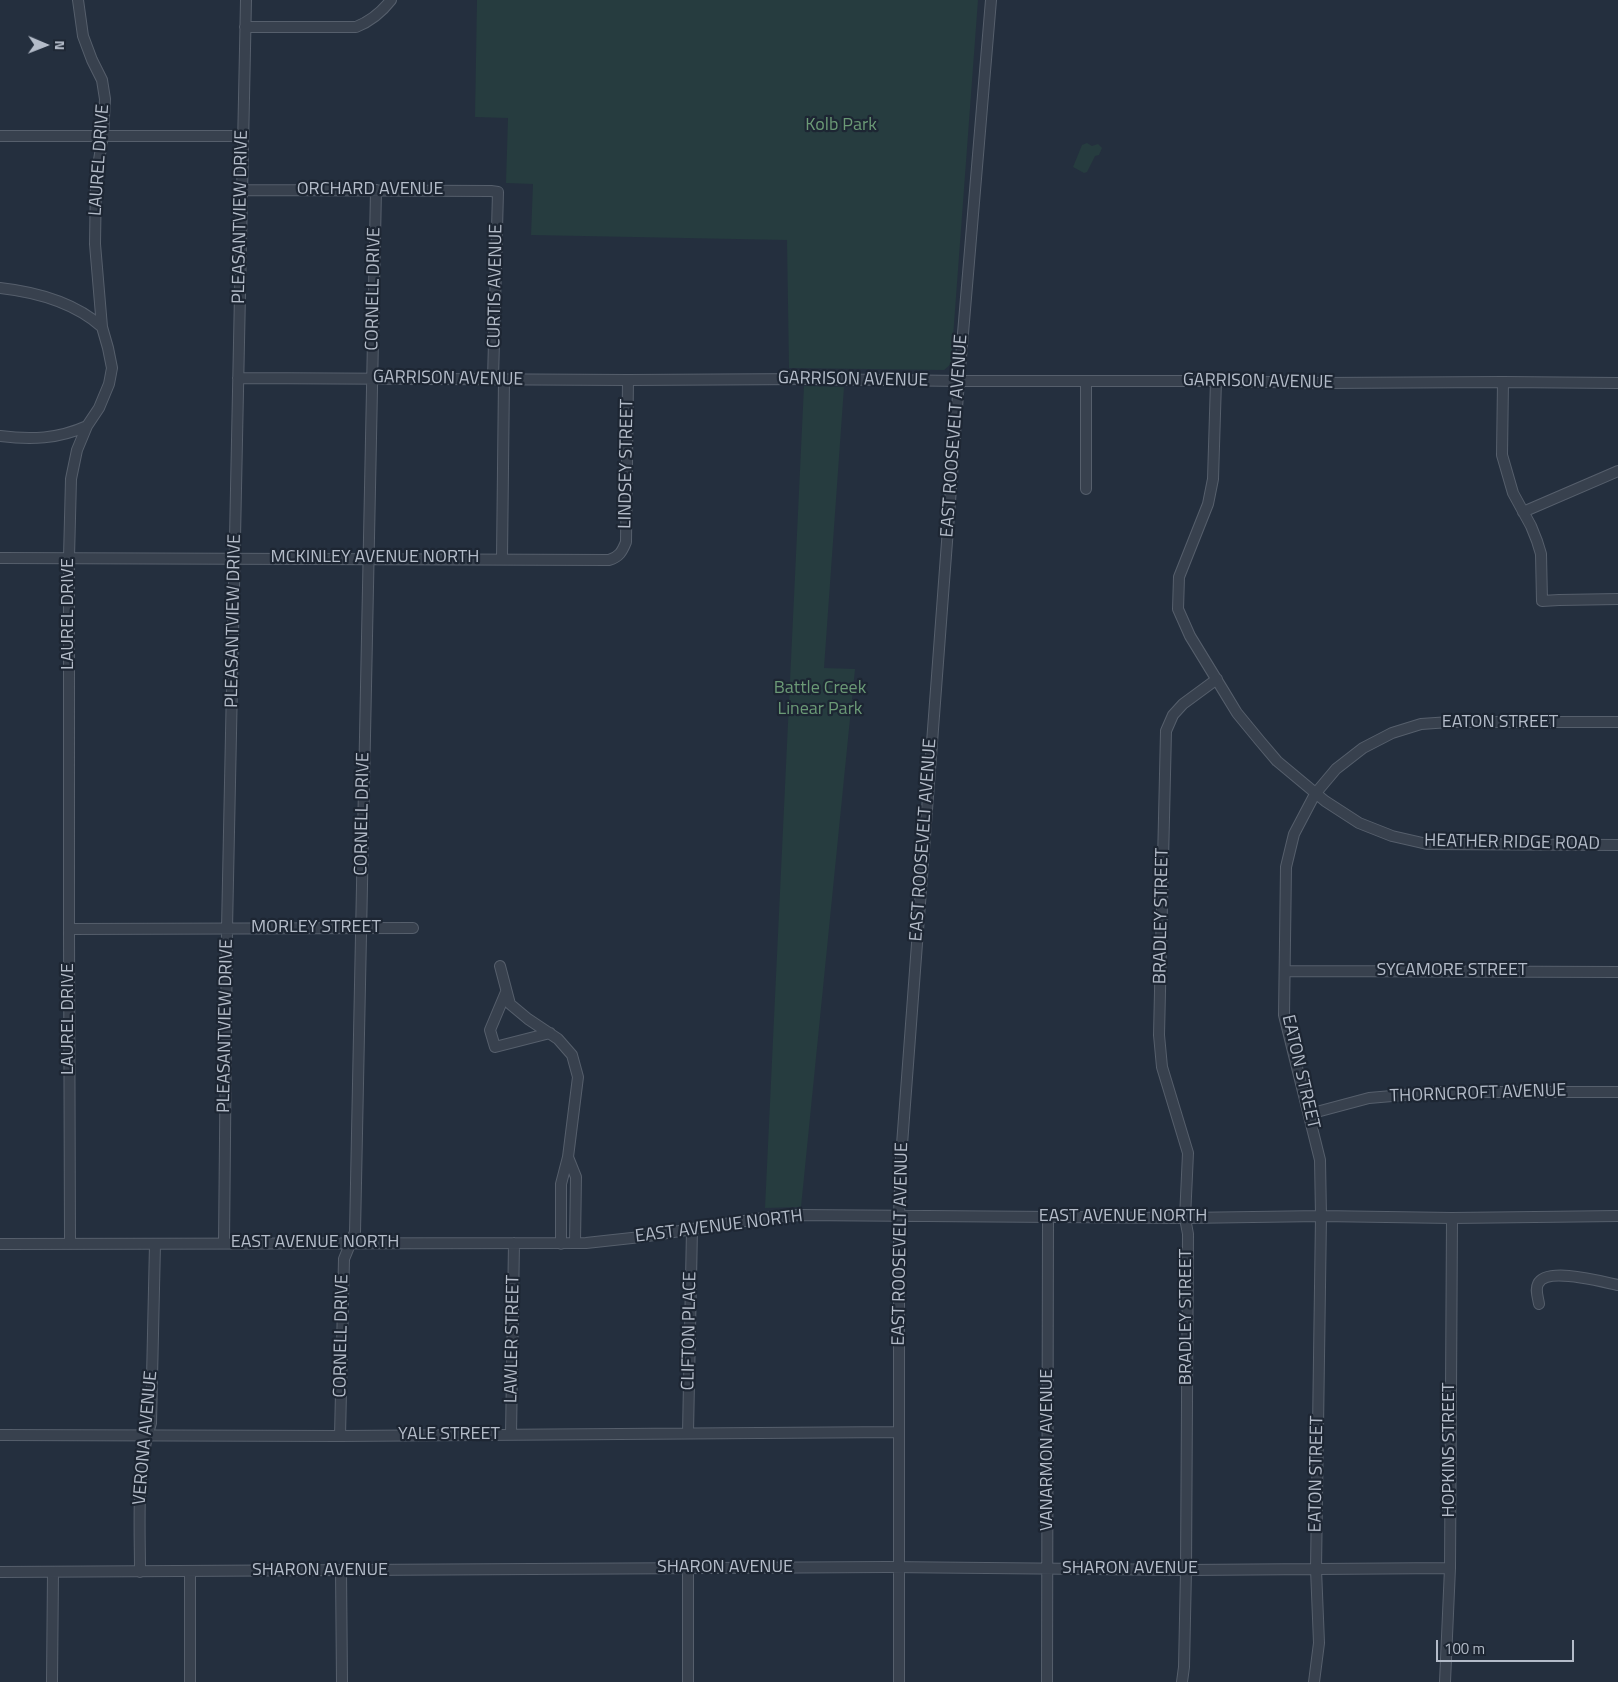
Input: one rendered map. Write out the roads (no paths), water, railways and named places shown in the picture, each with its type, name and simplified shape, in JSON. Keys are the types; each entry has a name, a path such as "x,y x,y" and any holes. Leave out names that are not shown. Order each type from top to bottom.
{"street":[{"name":"LAUREL DRIVE","path":"70,1244 69,557 71,479 77,450 87,426 99,408 110,384 112,368 102,327 95,244 96,178 103,136 105,99 102,80 83,36 78,0"},
{"name":"PLEASANTVIEW DRIVE","path":"224,1243 227,928 246,0"},
{"path":"245,27 356,27 369,22 382,12 391,0"},
{"name":"EAST ROOSEVELT AVENUE","path":"899,1682 899,1216 901,1158 959,381 991,0"},
{"path":"0,136 242,136"},
{"name":"ORCHARD AVENUE","path":"242,190 498,192"},
{"name":"CORNELL DRIVE","path":"340,1436 344,1260 356,1232 376,190"},
{"name":"CURTIS AVENUE","path":"498,192 498,379 502,558"},
{"path":"0,288 22,290 73,307 89,315 102,327"},
{"name":"GARRISON AVENUE","path":"238,378 1618,383"},
{"name":"LINDSEY STREET","path":"624,548 626,542 628,380"},
{"name":"HEATHER RIDGE ROAD","path":"1216,381 1213,479 1208,504 1179,577 1178,609 1190,636 1237,713 1277,761 1316,794 1359,823 1392,836 1427,844 1618,845"},
{"path":"1086,382 1086,489"},
{"path":"1503,382 1502,455 1513,493 1531,526 1540,554 1542,601 1618,599"},
{"path":"0,436 42,438 69,434 87,426"},
{"path":"1523,512 1618,471"},
{"name":"MCKINLEY AVENUE NORTH","path":"0,558 502,558 608,560 616,558 624,548"},
{"name":"BRADLEY STREET","path":"1182,1682 1186,1570 1188,1234 1185,1218 1188,1153 1162,1067 1159,1035 1166,731 1173,715 1183,704 1217,679"},
{"name":"EATON STREET","path":"1314,1682 1319,1644 1316,1569 1321,1216 1320,1160 1284,1015 1286,867 1294,834 1316,794 1336,769 1363,748 1392,734 1421,724 1450,722 1618,722"},
{"name":"MORLEY STREET","path":"69,929 413,928"},
{"path":"500,966 510,1004 528,1019 558,1039 572,1055 578,1077 568,1157 561,1184 561,1244"},
{"name":"SYCAMORE STREET","path":"1286,971 1618,972"},
{"path":"506,992 490,1030 495,1047 550,1034"},
{"name":"THORNCROFT AVENUE","path":"1310,1114 1369,1098 1438,1092 1618,1092"},
{"path":"568,1157 576,1177 575,1243"},
{"name":"EAST AVENUE NORTH","path":"0,1244 561,1244 640,1237 797,1215 1185,1218 1618,1216"},
{"name":"VANARMON AVENUE","path":"1047,1682 1048,1217"},
{"name":"HOPKINS STREET","path":"1446,1682 1450,1568 1452,1218"},
{"name":"CLIFTON PLACE","path":"688,1433 692,1229"},
{"name":"LAWLER STREET","path":"511,1435 514,1243"},
{"name":"VERONA AVENUE","path":"140,1572 143,1447 151,1423 155,1244"},
{"path":"1539,1304 1536,1289 1540,1280 1546,1277 1568,1276 1618,1285"},
{"name":"YALE STREET","path":"0,1434 340,1436 899,1432"},
{"path":"688,1568 688,1682"},
{"name":"SHARON AVENUE","path":"0,1572 688,1568 1186,1570 1450,1568"},
{"path":"342,1570 342,1682"},
{"path":"52,1682 53,1572"},
{"path":"190,1572 190,1682"}],"park label":[{"name":"Kolb Park","path":"841,126"},
{"name":"Battle Creek Linear Park","path":"820,700"}]}
